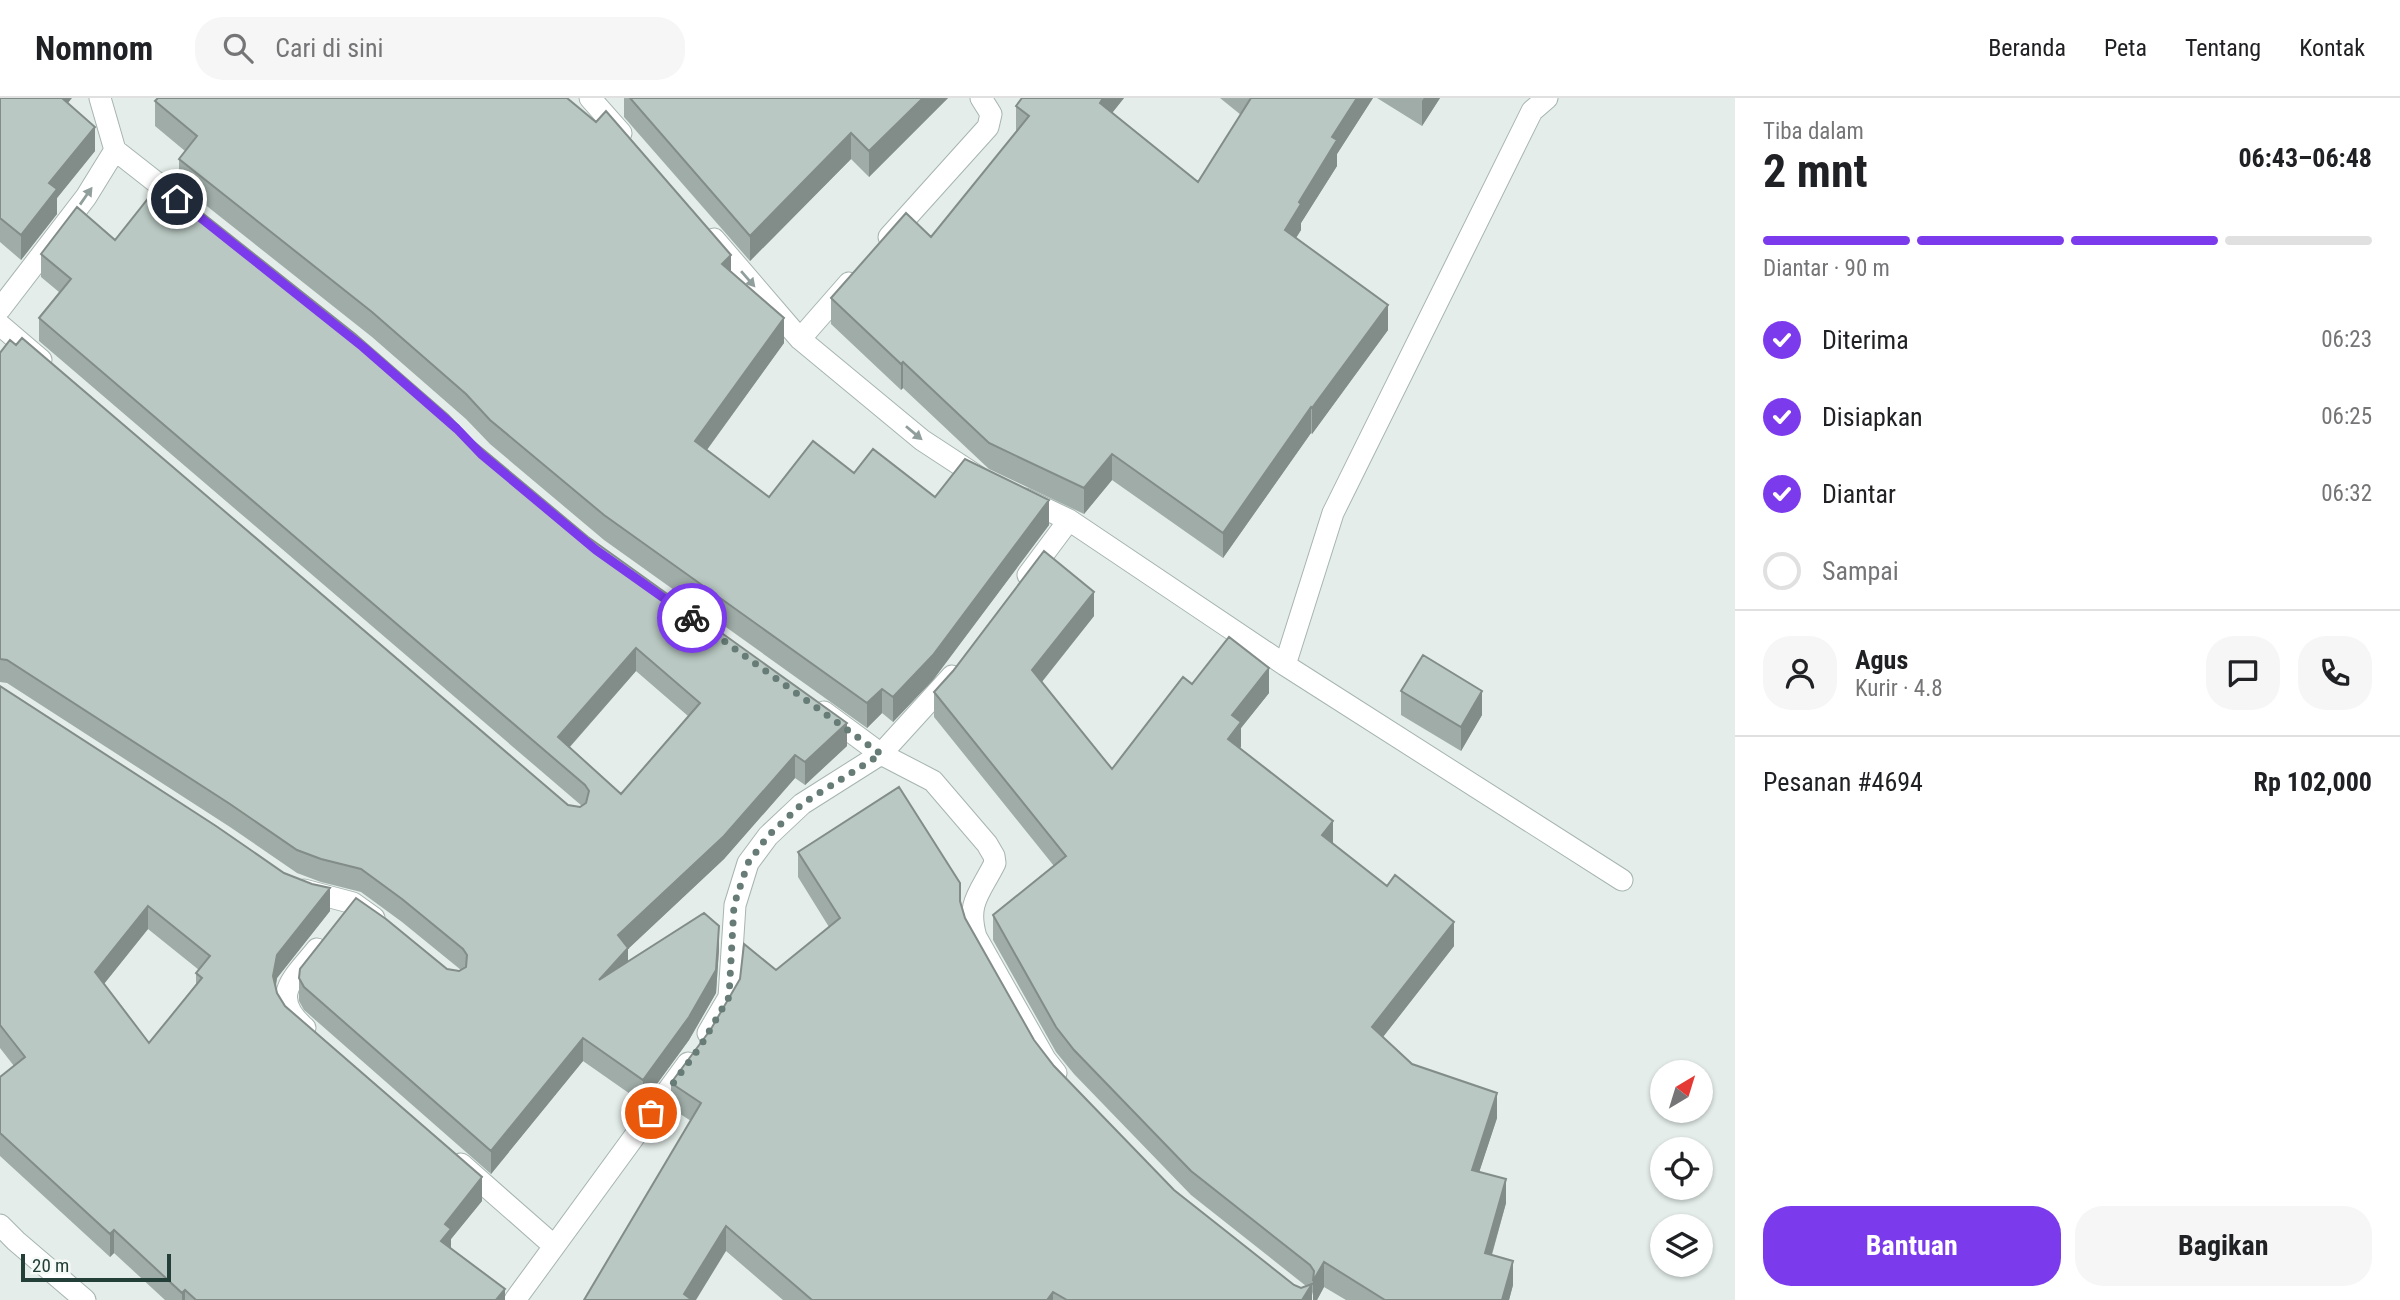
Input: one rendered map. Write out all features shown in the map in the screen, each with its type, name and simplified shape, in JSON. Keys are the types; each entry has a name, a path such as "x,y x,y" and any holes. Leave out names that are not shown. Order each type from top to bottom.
{"street":[{"path":"100,98 116,150 191,210"},
{"path":"590,98 636,150"},
{"path":"880,248 988,127 991,114 981,98"},
{"path":"1285,665 1333,513 1532,111 1547,98"},
{"path":"0,309 86,197 116,150"},
{"path":"700,223 800,339 922,440 982,480 1069,520 1285,665 1622,880"},
{"path":"800,339 862,268"},
{"path":"0,325 52,370"},
{"path":"1016,591 1069,520"},
{"path":"515,1300 700,1047 729,997 734,905 748,863 768,836 802,804 881,754 943,688 966,658"},
{"path":"810,702 881,754 933,781 975,828 994,856 995,863 972,909 971,920 976,937 1045,1059 1074,1093"},
{"path":"282,879 317,895 353,903 394,932"},
{"path":"315,1037 287,1010 285,998 288,986 353,903"},
{"path":"450,1155 554,1245"},
{"path":"0,1225 85,1300"}],"building":[{"path":"0,98 62,98 95,127 49,183 57,189 21,235 0,218"},
{"path":"158,98 567,98 596,122 606,111 731,255 722,264 784,318 695,441 769,497 813,441 854,473 873,449 935,497 965,459 1049,500 933,655 893,697 882,689 867,703 604,515 490,420 466,394 372,312 179,159 197,136 155,101"},
{"path":"630,98 923,98 869,151 851,133 750,236"},
{"path":"1022,98 1103,98 1100,103 1198,182 1251,98 1357,98 1332,137 1337,140 1285,230 1388,305 1311,407 1223,533 1112,454 1084,488 989,443 831,298 906,213 931,237 1029,116 1016,106"},
{"path":"162,181 355,334 448,415 473,441 588,537 847,723 805,762 795,755 724,836 618,935 628,948 599,980 704,913 719,926 716,970 689,1017 643,1080 583,1038 491,1151 304,987 299,978 300,969 356,898 447,969 459,971 466,967 467,955 463,949 361,869 297,850 7,660 0,659 0,353 10,340 16,345 22,338 568,805 580,807 586,803 589,791 585,785 39,318 71,279 41,254 77,207 115,240","holes":["636,648 700,703 621,794 558,737"]},
{"path":"1044,551 1094,592 1032,670 1112,769 1183,677 1192,684 1229,637 1269,668 1232,715 1241,722 1228,739 1333,821 1322,835 1387,886 1395,875 1454,922 1372,1027 1412,1064 1497,1093 1472,1170 1506,1179 1485,1253 1513,1261 1502,1300 1385,1300 1324,1262 1313,1281 1314,1271 1310,1265 1191,1171 1074,1050 1056,1027 993,915 1066,856 934,692"},
{"path":"1423,655 1482,691 1461,727 1401,691"},
{"path":"0,686 284,873 330,888 277,955 273,976 277,993 285,1006 482,1177 445,1224 451,1229 441,1241 505,1289 496,1300 196,1300 185,1290 182,1293 114,1230 110,1234 0,1133 0,1077 25,1057 0,1025","holes":["148,906 210,956 196,973 202,978 149,1043 95,972"]},
{"path":"899,787 960,883 960,901 965,918 1034,1040 1054,1066 1174,1190 1294,1285 1301,1288 1312,1284 1302,1300 1067,1300 1053,1292 1047,1300 812,1300 726,1226 684,1294 692,1300 584,1300 701,1103 671,1083 711,1029 740,979 744,944 776,970 840,918 798,852"}],"way so far":[{"path":"651,1113 700,1047 729,997 734,905 748,863 768,836 802,804 881,754 692,618"}],"route":[{"path":"177,199 363,347 457,429 481,454 596,550 692,618"}]}
